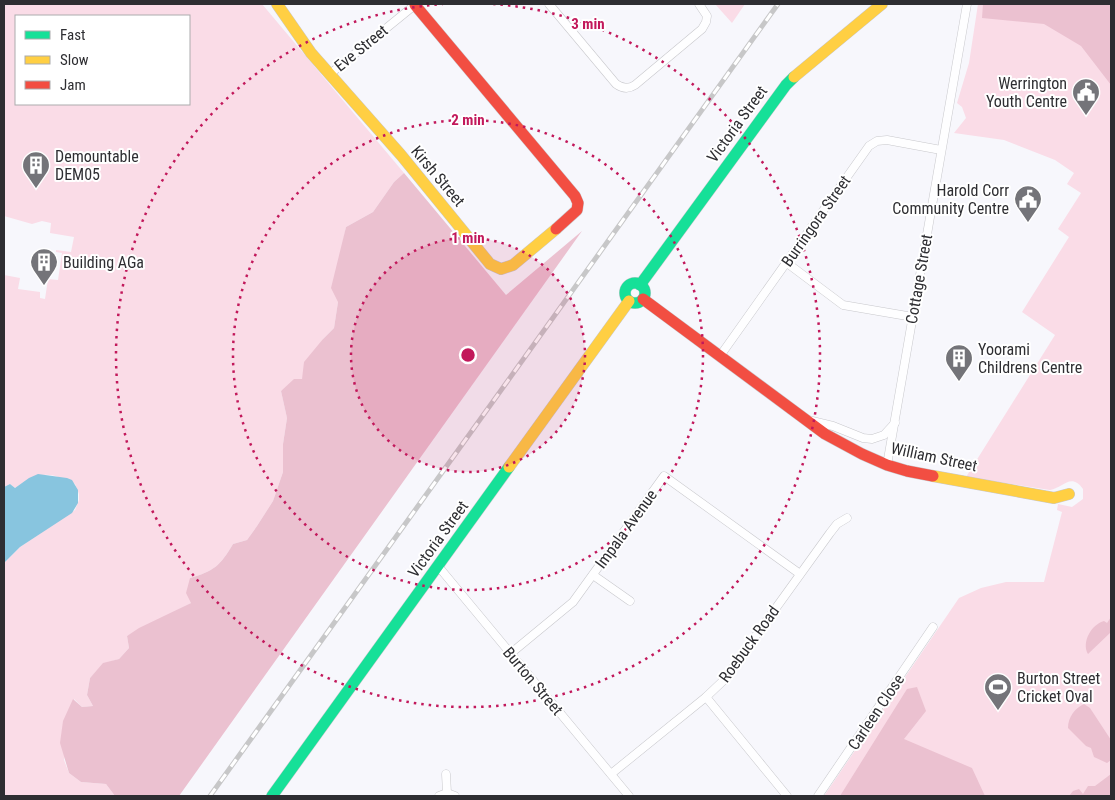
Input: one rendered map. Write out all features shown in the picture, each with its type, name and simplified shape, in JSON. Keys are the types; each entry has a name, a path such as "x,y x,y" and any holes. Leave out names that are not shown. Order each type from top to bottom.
{"street":[{"name":"Kirsh Street","path":"277,4 311,53 400,155 490,264 502,270 513,265 574,214 578,208 578,202 415,4"},
{"name":"Eve Street","path":"330,74 415,4"},
{"path":"549,4 616,84 628,88 635,85 702,29 707,16 699,4"},
{"name":"Victoria Street","path":"640,285 786,85 882,4"},
{"name":"Cottage Street","path":"887,465 967,4"},
{"name":"Burringora Street","path":"720,356 869,146 877,141 887,140 941,150"},
{"path":"787,263 843,305 913,317"},
{"path":"634,284 640,285 645,292 643,300 636,303 630,301 626,296 627,288 634,284"},
{"name":"William Street","path":"643,300 825,434 862,454 907,471 1054,498 1069,494"},
{"name":"Victoria Street","path":"272,796 630,301"},
{"name":"William Street","path":"802,417 833,426 863,438 872,439 884,435 895,423"},
{"name":"Impala Avenue","path":"510,654 567,609 664,476 800,574"},
{"name":"Roebuck Road","path":"610,774 706,697 729,674 834,529 847,518"},
{"name":"Burton Street","path":"438,566 629,796"},
{"path":"593,575 630,601"},
{"name":"Carleen Close","path":"818,796 934,627"},
{"path":"706,697 787,796"},
{"path":"446,774 447,793"},
{"path":"438,796 447,793 456,796"}],"shaded area":[{"path":"4,4 262,4 404,173 394,182 373,212 346,227 340,257 338,302 334,328 323,339 302,379 281,391 287,418 283,444 283,472 273,501 247,540 233,544 216,567 190,578 191,603 127,636 129,648 119,659 103,664 90,678 87,695 93,706 82,707 74,699 64,760 69,773 81,782 106,784 115,796 4,796 4,563 20,547 75,510 79,500 75,484 51,475 31,478 15,488 10,484 4,487 4,275 20,278 18,289 40,292 40,298 45,299 48,279 58,280 62,253 56,252 56,250 71,252 74,237 50,233 51,223 42,221 32,224 4,216"},
{"path":"715,4 745,4 732,23"},
{"path":"978,4 1111,4 1111,796 824,796 959,598 981,588 1006,582 1044,582 1062,512 1057,510 1058,504 1072,507 1083,499 1083,489 1079,484 1071,481 1050,490 966,477 1055,335 1022,312 1069,237 1058,229 1081,193 1067,184 1074,173 1055,160 1004,140 954,133 966,118 962,107 957,103 969,63"},
{"path":"983,4 1111,4 1111,85 1081,46 1044,24 982,18"},
{"path":"404,173 506,295 582,231 179,796 115,796 106,784 81,782 69,773 60,743 63,721 73,699 82,707 93,706 87,695 90,678 103,663 119,659 129,648 127,636 139,628 191,603 186,593 190,578 216,567 233,544 247,540 273,501 283,472 283,444 287,418 281,391 294,379 302,379 304,362 334,328 338,302 331,288 346,227 373,212 394,182"},
{"path":"1111,617 1111,632 1088,654 1086,644 1089,634 1095,626 1104,621 1107,623"},
{"path":"917,687 926,711 904,739 972,768 985,796 840,796 907,689"},
{"path":"1084,704 1090,708 1111,740 1111,760 1107,763 1094,757 1091,748 1086,746 1068,728 1069,720 1073,713"},
{"path":"1111,774 1111,796 1069,796 1073,791 1079,789 1083,794 1088,786 1095,786"}],"water":[{"path":"38,474 72,480 78,490 78,503 72,513 20,547 4,563 4,487 10,484 15,488"}],"railway":[{"path":"210,796 778,4"}],"traffic: fast":[{"path":"640,285 786,85 794,77"},
{"path":"635,283 642,286 645,293 642,300 635,303 628,300 625,293 628,286 635,283"},
{"path":"272,796 509,467"}],"traffic: slow":[{"path":"277,4 311,53 401,155 490,264 501,269 513,265 556,229"},
{"path":"794,77 882,4"},
{"path":"509,467 629,301"},
{"path":"933,476 1054,498 1069,494"}],"traffic: jam":[{"path":"415,5 575,196 578,203 577,210 556,229"},
{"path":"643,299 825,434 887,465 933,476"}],"place":[{"name":"Werrington Youth Centre","path":"1086,116"},
{"name":"Demountable DEM05","path":"36,189"},
{"name":"Harold Corr Community Centre","path":"1028,223"},
{"name":"Building AGa","path":"44,286"},
{"name":"Yoorami Childrens Centre","path":"959,382"},
{"name":"Burton Street Cricket Oval","path":"998,711"}]}
